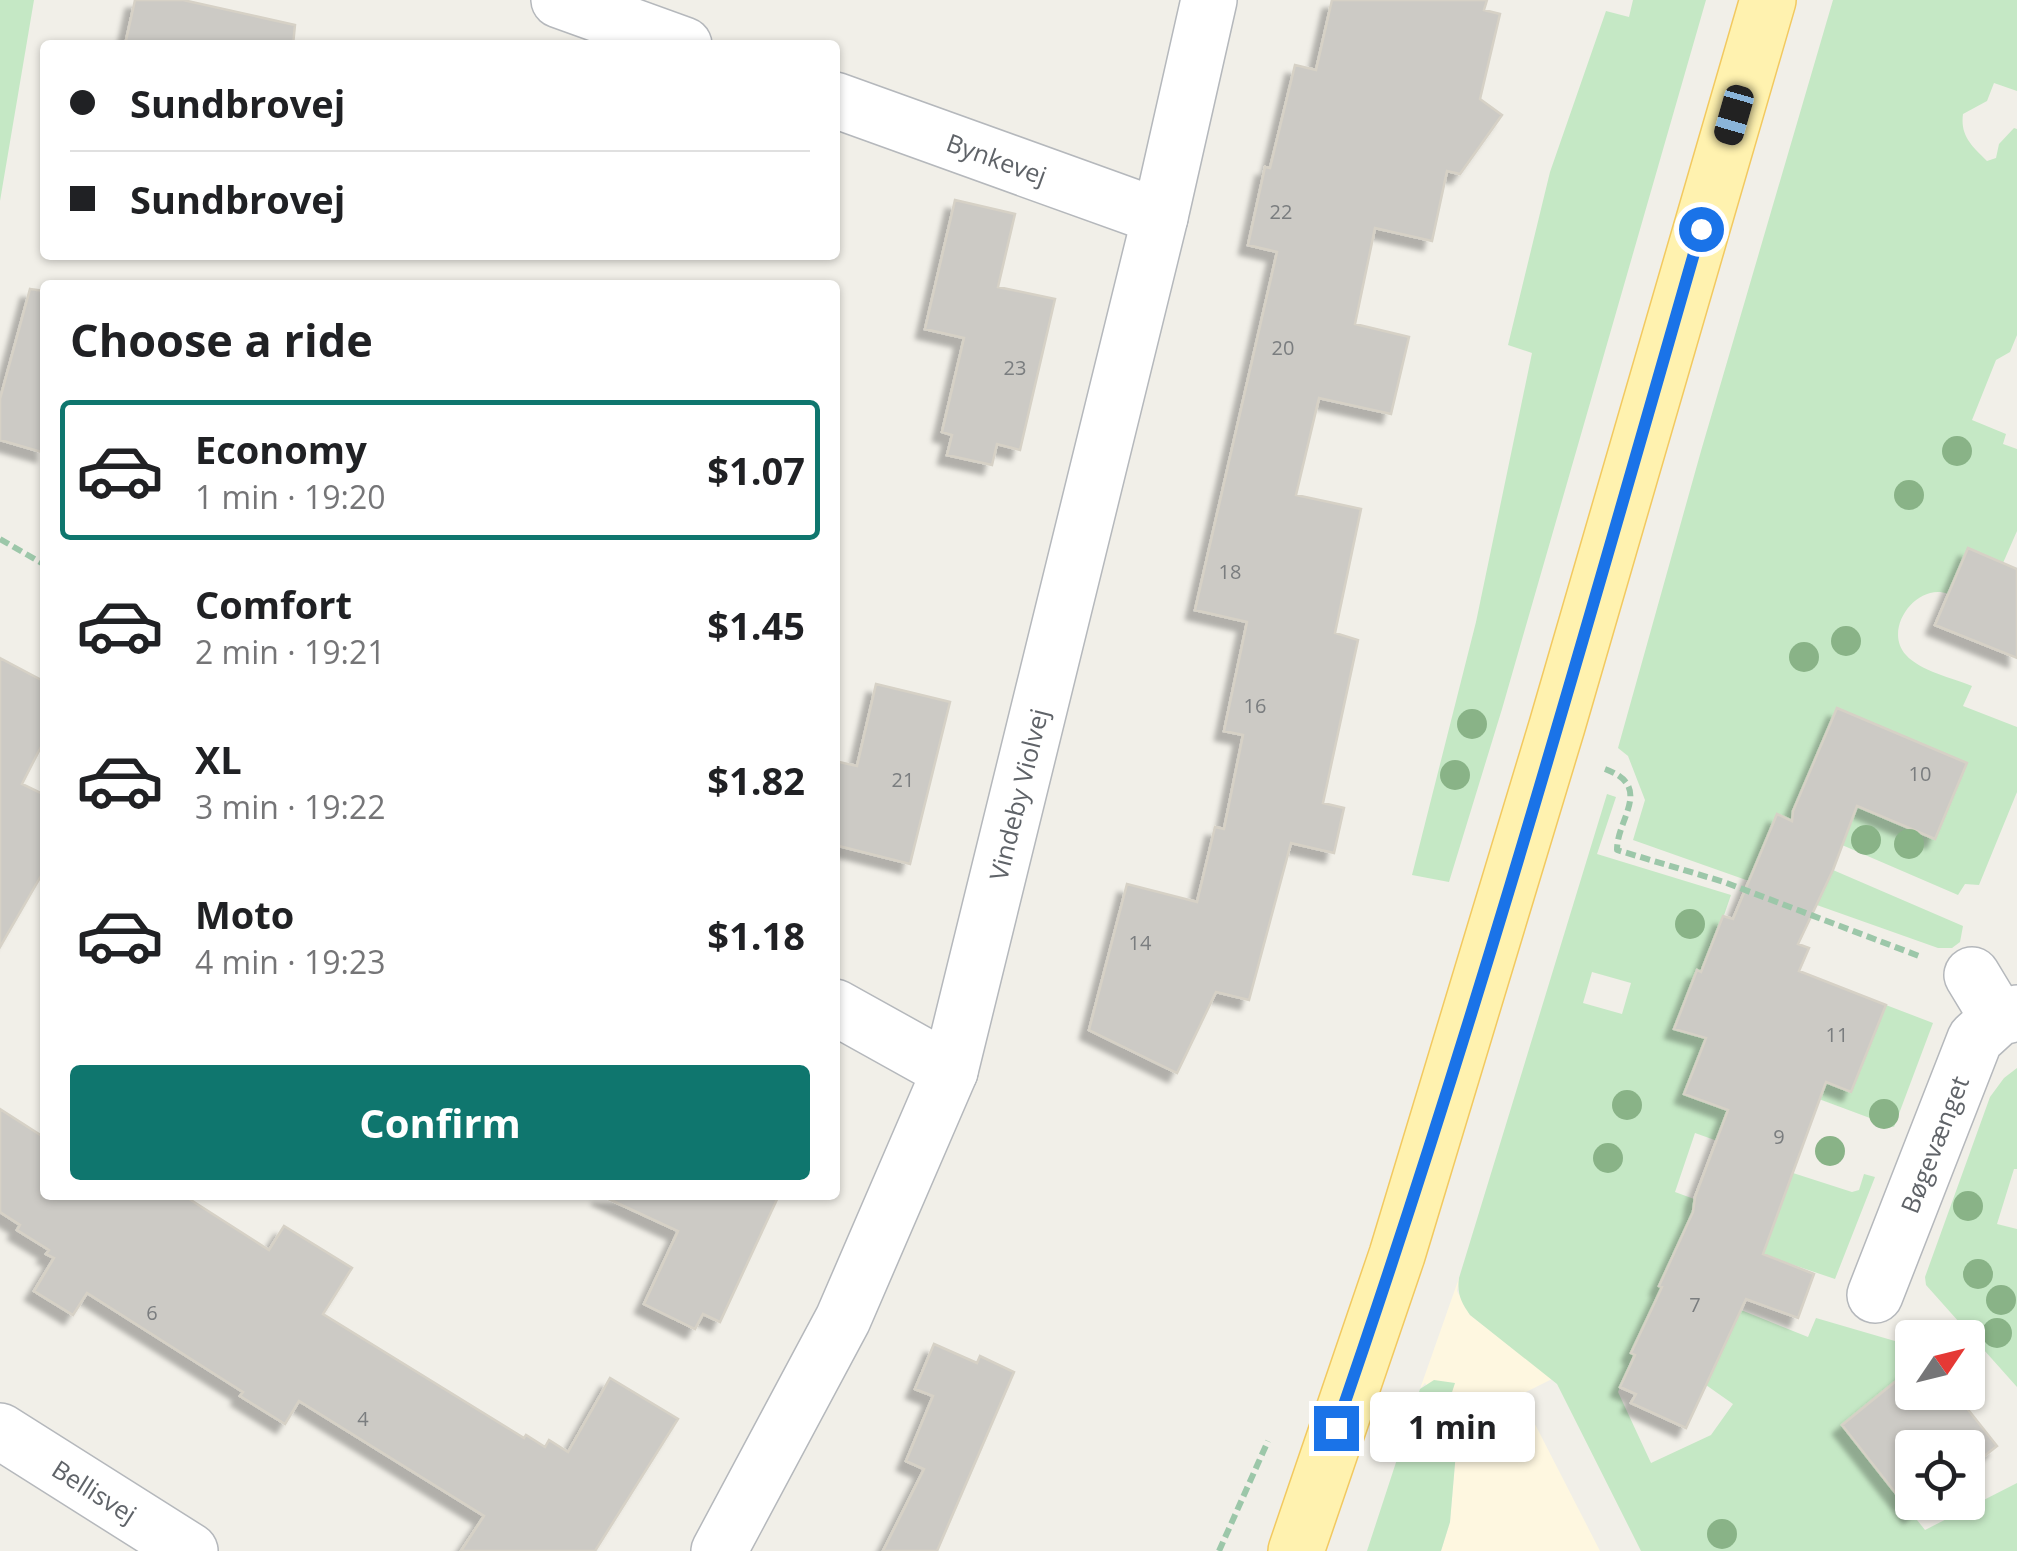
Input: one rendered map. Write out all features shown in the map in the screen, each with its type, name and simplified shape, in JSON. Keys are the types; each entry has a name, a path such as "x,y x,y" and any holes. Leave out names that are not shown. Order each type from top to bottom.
{"main road":[{"path":"1296,1551 1403,1236 1557,726 1768,0"},
{"path":"1286,1551 1312,1497"}],"street":[{"path":"559,0 670,40"},
{"name":"Vindeby Violvej","path":"719,1551 843,1318 950,1071 1160,218 1209,0"},
{"name":"Bynkevej","path":"840,102 1160,218"},
{"name":"Bøgevænget","path":"1875,1295 1975,1038 1996,1002"},
{"path":"840,1010 950,1071"},
{"name":"Bellisvej","path":"0,1431 190,1551"}],"path":[{"path":"0,539 40,562"},
{"path":"1597,766 1616,773 1631,792 1632,802 1617,850 1724,882 1996,1002"}],"shaded area":[{"path":"1459,1278 1457,1291 1470,1315 1552,1379 1520,1395 1600,1551 1441,1551 1450,1522 1459,1417 1445,1411 1425,1383 1420,1389"}],"green space":[{"path":"0,0 34,0 0,201"},
{"path":"1633,0 1706,0 1449,882 1412,875 1476,622 1532,353 1508,345 1550,172 1606,11 1629,17"},
{"path":"1833,0 2017,0 2017,91 1994,83 1987,101 1963,114 1963,129 1987,161 1996,158 1999,144 2017,129 2017,335 2010,352 1996,360 1972,420 2006,434 2003,444 2017,449 2017,531 2003,563 1968,548 1948,594 1936,592 1915,601 1906,610 1898,633 1900,644 1912,661 1972,686 1963,706 2017,727 2017,792 1979,885 1965,884 1958,895 1842,845 1858,806 1967,764 1837,708 1792,821 1777,814 1833,870 1963,926 1960,942 1952,948 1938,948 1633,840 1645,800 1628,756 1618,748"},
{"path":"1607,794 1616,797 1597,854 1731,895 1704,973 1696,971 1677,1023 1886,1005 1933,1023 1894,1127 1722,1063 1738,1103 1723,1143 1695,1133 1675,1192 1773,1228 1793,1173 1852,1192 1859,1190 1864,1174 1875,1177 1835,1279 1767,1256 1677,1248 1618,1392 1651,1463 1711,1435 1733,1404 1706,1385 1741,1310 1808,1337 1816,1318 1895,1341 1895,1383 1842,1426 1895,1492 1895,1520 1917,1520 1925,1530 1945,1520 1985,1520 1985,1499 2017,1483 2017,1551 1641,1551 1557,1384 1470,1315 1459,1289 1459,1278","holes":["1592,972 1631,983 1622,1014 1583,1003"]},
{"path":"2017,1068 2017,1169 1997,1224 2017,1229 2017,1387 1985,1351 1985,1320 1957,1320 1926,1285 1925,1277 1990,1097"},
{"path":"1434,1380 1455,1383 1446,1411 1459,1417 1450,1522 1441,1551 1367,1551 1420,1389"}],"building":[{"path":"135,0 183,0 295,25 294,40 126,40"},
{"path":"1332,0 1487,0 1484,10 1500,14 1480,99 1502,115 1460,174 1447,171 1432,241 1375,228 1355,324 1409,337 1391,414 1319,398 1296,495 1361,509 1335,633 1358,640 1323,803 1344,808 1334,853 1291,843 1249,1000 1216,992 1177,1073 1089,1030 1127,884 1197,902 1215,827 1224,829 1243,735 1224,731 1247,622 1195,610 1277,252 1248,245 1265,167 1270,168 1295,65 1316,70"},
{"path":"955,200 1015,214 998,287 1055,299 1020,450 997,444 992,465 947,455 952,435 942,432 964,338 925,329"},
{"path":"30,289 40,290 40,452 0,440 0,399"},
{"path":"1968,548 2017,569 2017,658 1935,625"},
{"path":"0,658 40,679 40,749 22,784 40,793 40,878 0,947"},
{"path":"876,684 950,702 910,864 840,846 840,762 857,766"},
{"path":"1837,708 1967,763 1935,839 1857,806 1833,870 1798,944 1809,948 1799,971 1886,1005 1851,1092 1826,1082 1763,1254 1814,1274 1798,1318 1746,1299 1686,1428 1631,1403 1636,1394 1620,1387 1693,1212 1728,1110 1684,1094 1706,1038 1674,1029 1723,916 1733,919 1777,814 1792,821"},
{"path":"0,1109 40,1135 40,1200 191,1200 269,1250 284,1226 352,1268 323,1314 524,1438 526,1435 545,1447 549,1440 568,1452 610,1378 678,1419 595,1551 461,1551 484,1516 299,1401 285,1424 240,1396 243,1392 87,1293 73,1315 34,1291 54,1258 46,1254 49,1250 17,1230 20,1225 0,1212"},
{"path":"611,1200 777,1200 720,1322 703,1314 695,1329 644,1304 678,1231"},
{"path":"934,1344 977,1363 980,1356 1014,1372 937,1551 883,1551 924,1469 906,1461 933,1396 915,1389"},
{"path":"1895,1382 1895,1410 1968,1410 1984,1430 1895,1430 1895,1492 1842,1425"},
{"path":"1985,1431 1997,1446 1985,1456"}],"route":[{"path":"1336,1428 1397,1255 1557,726 1701,229"}]}
